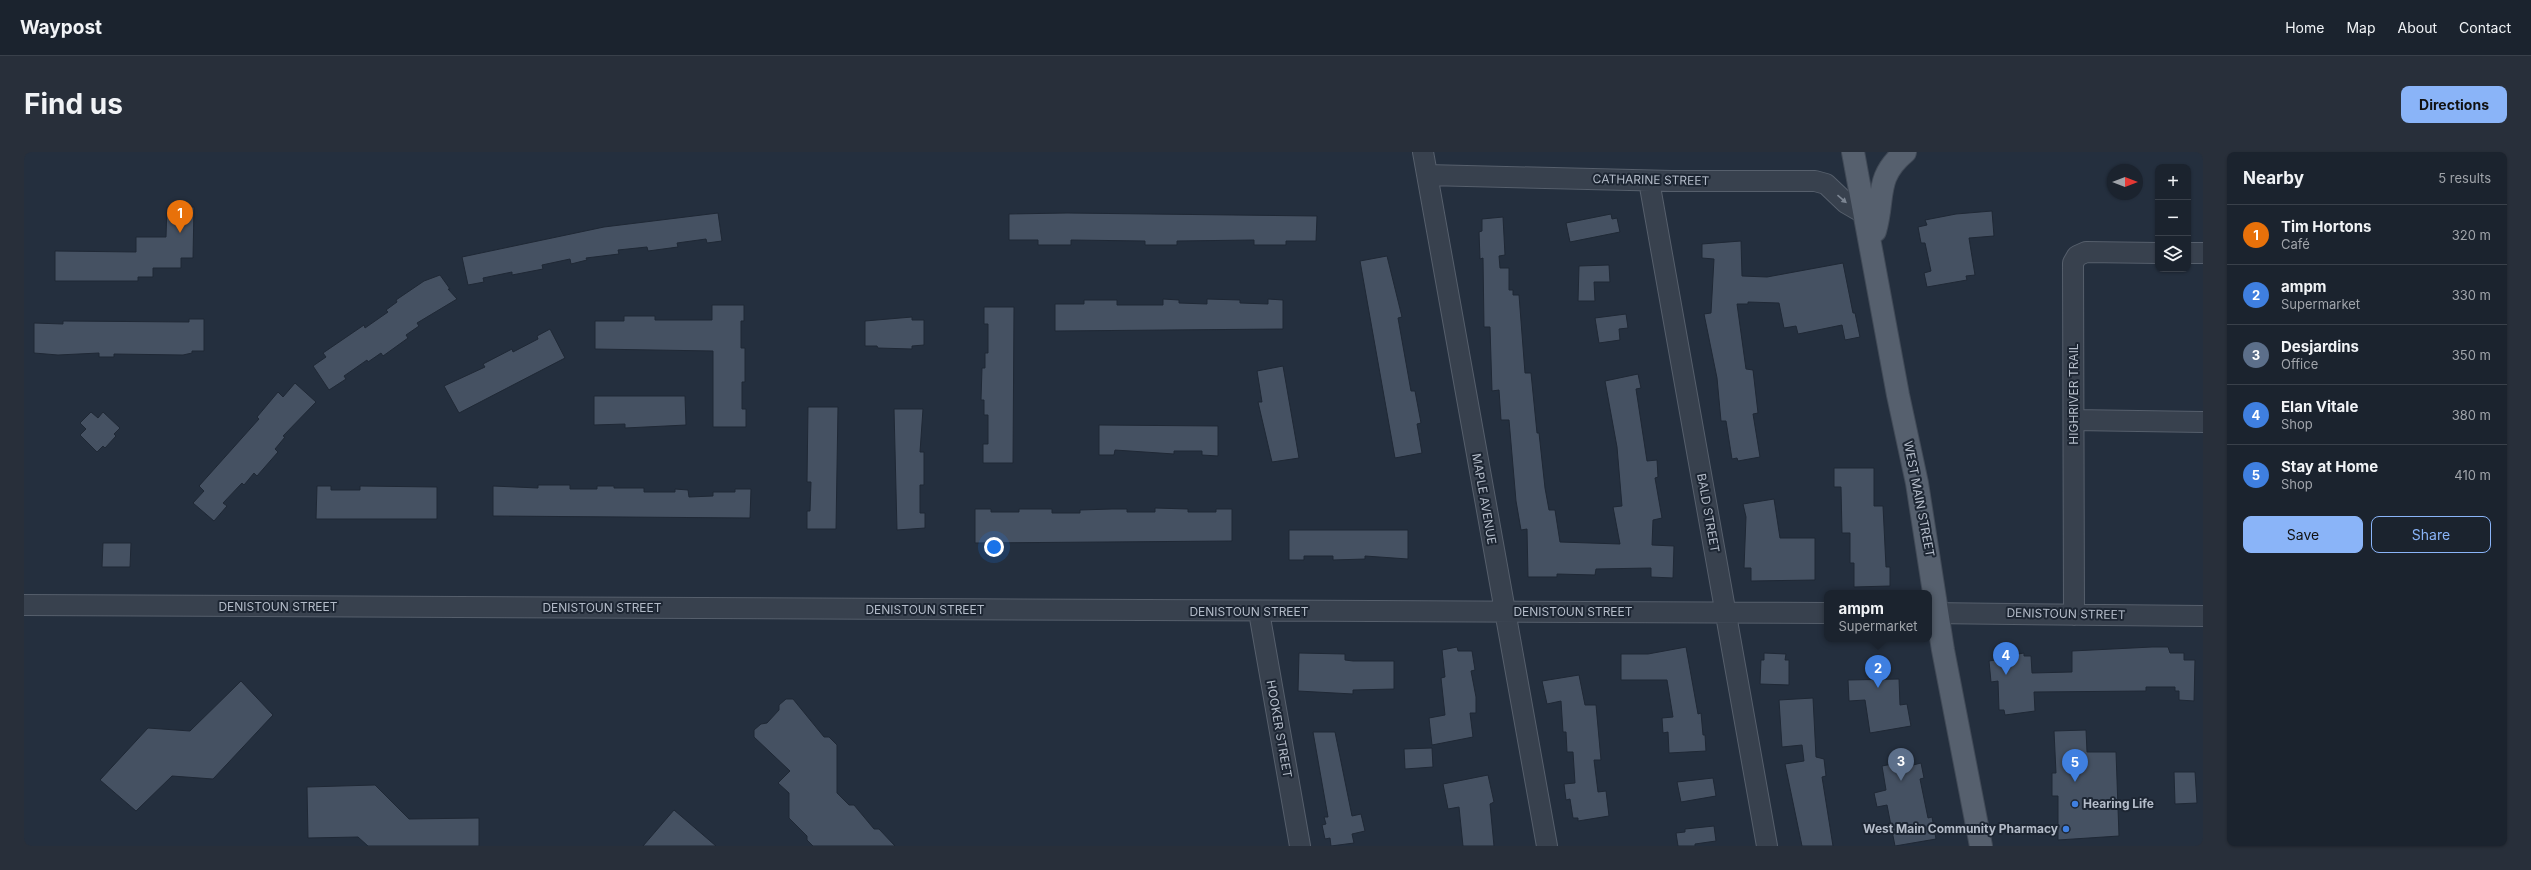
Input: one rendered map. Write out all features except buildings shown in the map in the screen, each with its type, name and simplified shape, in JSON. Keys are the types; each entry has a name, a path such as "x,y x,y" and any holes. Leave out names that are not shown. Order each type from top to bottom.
{"main road":[{"name":"WEST MAIN STREET","path":"1854,152 1898,395 1917,483 1931,590"},
{"path":"1871,246 1877,226 1882,183 1890,167 1905,152"},
{"name":"WEST MAIN STREET","path":"1932,598 1981,846"}],"street":[{"name":"MAPLE AVENUE","path":"1423,152 1547,846"},
{"name":"CATHARINE STREET","path":"1427,175 1821,182 1830,187 1846,203 1865,214"},
{"name":"BALD STREET","path":"1649,180 1767,846"},
{"name":"HIGHRIVER TRAIL","path":"2074,615 2073,263 2077,256 2086,252 2155,253"},
{"path":"2191,253 2203,253"},
{"path":"2074,420 2203,422"},
{"name":"DENISTOUN STREET","path":"24,605 1259,612 1824,613"},
{"name":"HOOKER STREET","path":"1259,612 1300,846"},
{"name":"DENISTOUN STREET","path":"1934,613 2203,616"}],"place":[{"name":"Tim Hortons","path":"180,233"},
{"name":"Elan Vitale","path":"2006,675"},
{"name":"ampm","path":"1878,688"},
{"name":"Desjardins","path":"1901,781"},
{"name":"Stay at Home","path":"2075,782"},
{"name":"Hearing Life","path":"2075,804"},
{"name":"West Main Community Pharmacy","path":"2066,829"}]}
